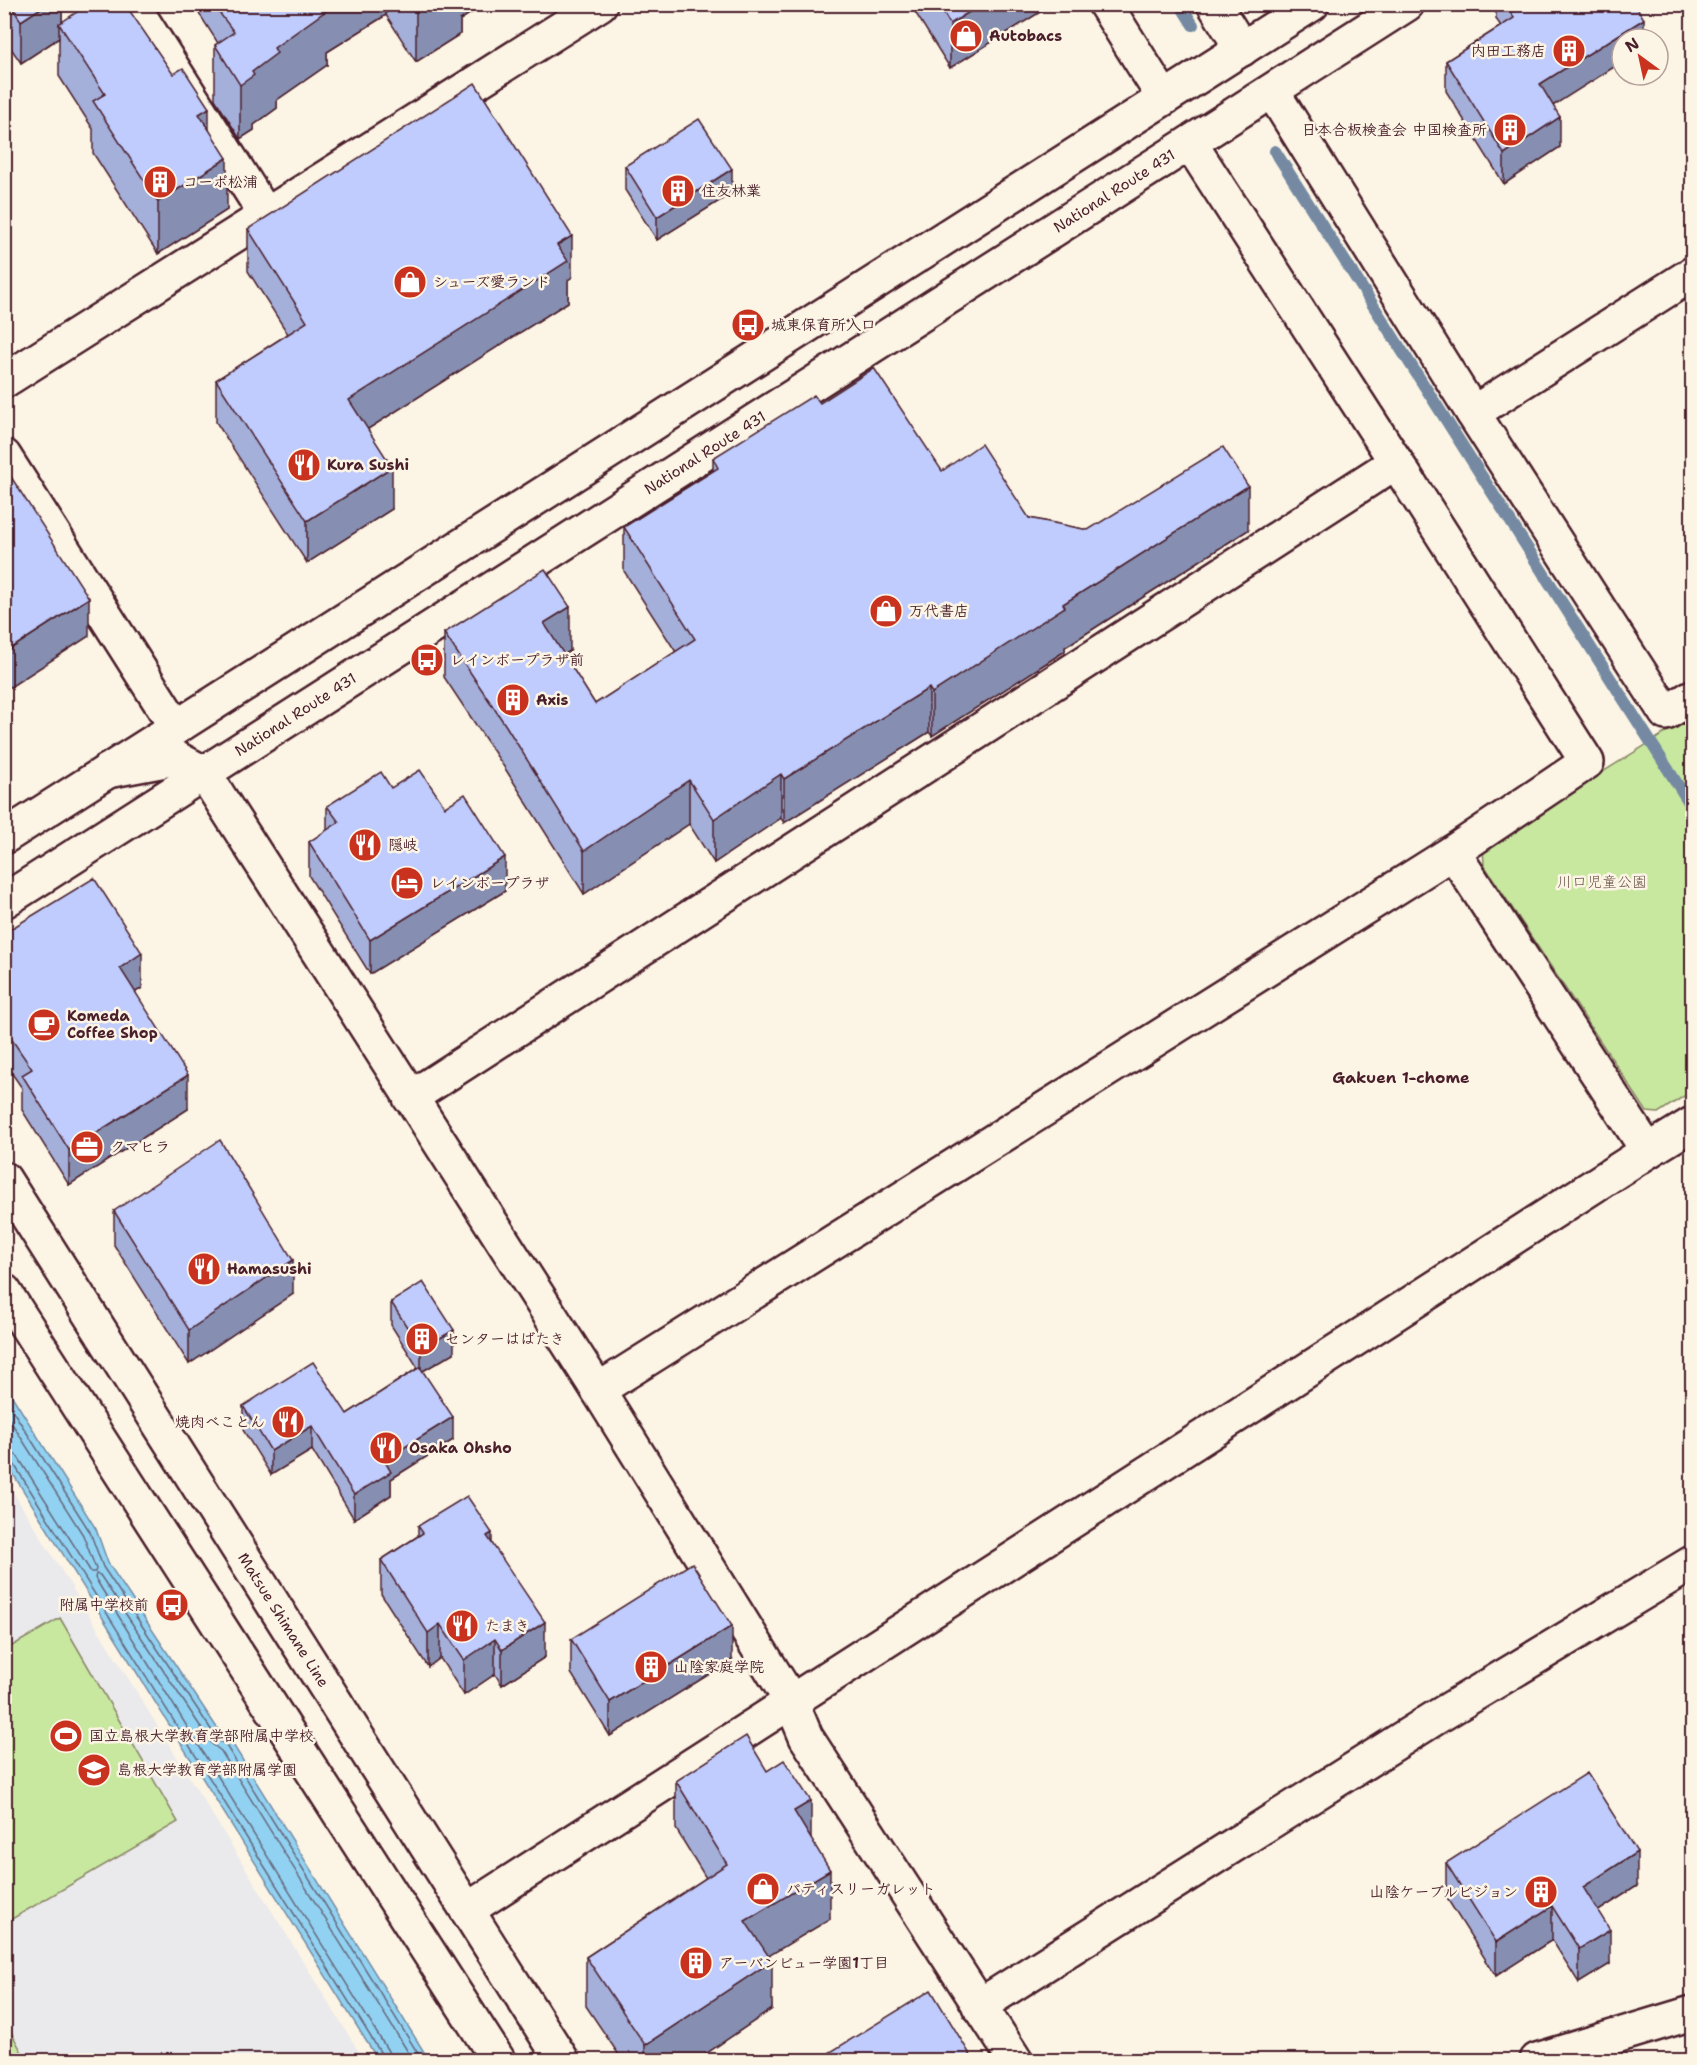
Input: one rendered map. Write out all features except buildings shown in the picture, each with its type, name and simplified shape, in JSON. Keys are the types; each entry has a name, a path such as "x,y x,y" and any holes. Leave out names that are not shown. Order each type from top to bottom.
{"main road":[{"path":"132,4 266,215"},
{"path":"4,381 600,4"},
{"path":"1104,4 1164,98"},
{"path":"1214,4 1242,49"},
{"path":"4,837 1312,4"},
{"name":"National Route 431","path":"4,901 1407,4"},
{"path":"1272,91 1473,413 1666,713 1692,697"},
{"path":"598,1390 1453,852 1587,762 1190,143"},
{"path":"1473,413 1692,274"},
{"path":"4,456 176,727"},
{"path":"410,1098 1396,462"},
{"path":"105,772 176,758 204,773 598,1390 791,1701 806,1737 1016,2061"},
{"path":"1453,852 1648,1151"},
{"path":"467,1910 1692,1124"},
{"name":"Matsue Shimane Line","path":"4,1179 562,2061"},
{"path":"4,1291 498,2061"},
{"path":"979,2006 1435,1718 1692,1563"},
{"path":"1537,2061 1692,2013"}],"shaded area":[{"name":"島根大学教育学部附属学園","path":"5,1479 364,2060 5,2060"}],"green space":[{"name":"川口児童公園","path":"1692,716 1692,1091 1658,1113 1647,1112 1484,865 1483,847"},
{"name":"国立島根大学教育学部附属中学校","path":"60,1618 178,1822 5,1923 5,1650"},
{"path":"5,2021 26,2060 5,2060"}],"water":[{"path":"5,1385 96,1529 108,1563 223,1737 227,1735 429,2060 378,2060 5,1461"}],"waterway":[{"path":"1180,4 1193,25"},
{"path":"1275,151 1692,807"}],"place":[{"name":"Autobacs","path":"966,36"},
{"name":"内田工務店","path":"1569,51"},
{"name":"日本合板検査会 中国検査所","path":"1510,130"},
{"name":"コーポ松浦","path":"160,182"},
{"name":"住友林業","path":"678,191"},
{"name":"シューズ愛ランド","path":"410,282"},
{"name":"城東保育所入口","path":"748,325"},
{"name":"Kura Sushi","path":"304,465"},
{"name":"万代書店","path":"886,611"},
{"name":"レインボープラザ前","path":"427,660"},
{"name":"Axis","path":"513,700"},
{"name":"隠岐","path":"365,845"},
{"name":"レインボープラザ","path":"407,883"},
{"name":"Komeda Coffee Shop","path":"44,1025"},
{"name":"クマヒラ","path":"87,1147"},
{"name":"Hamasushi","path":"204,1269"},
{"name":"センターはばたき","path":"422,1339"},
{"name":"焼肉べことん","path":"288,1422"},
{"name":"Osaka Ohsho","path":"386,1448"},
{"name":"附属中学校前","path":"172,1605"},
{"name":"たまき","path":"462,1626"},
{"name":"山陰家庭学院","path":"651,1667"},
{"name":"国立島根大学教育学部附属中学校","path":"66,1736"},
{"name":"島根大学教育学部附属学園","path":"94,1770"},
{"name":"パティスリーガレット","path":"763,1889"},
{"name":"山陰ケーブルビジョン","path":"1541,1892"},
{"name":"アーバンビュー学園1丁目","path":"696,1963"}],"district":[{"name":"Gakuen 1-chome","path":"1401,1077"}]}
